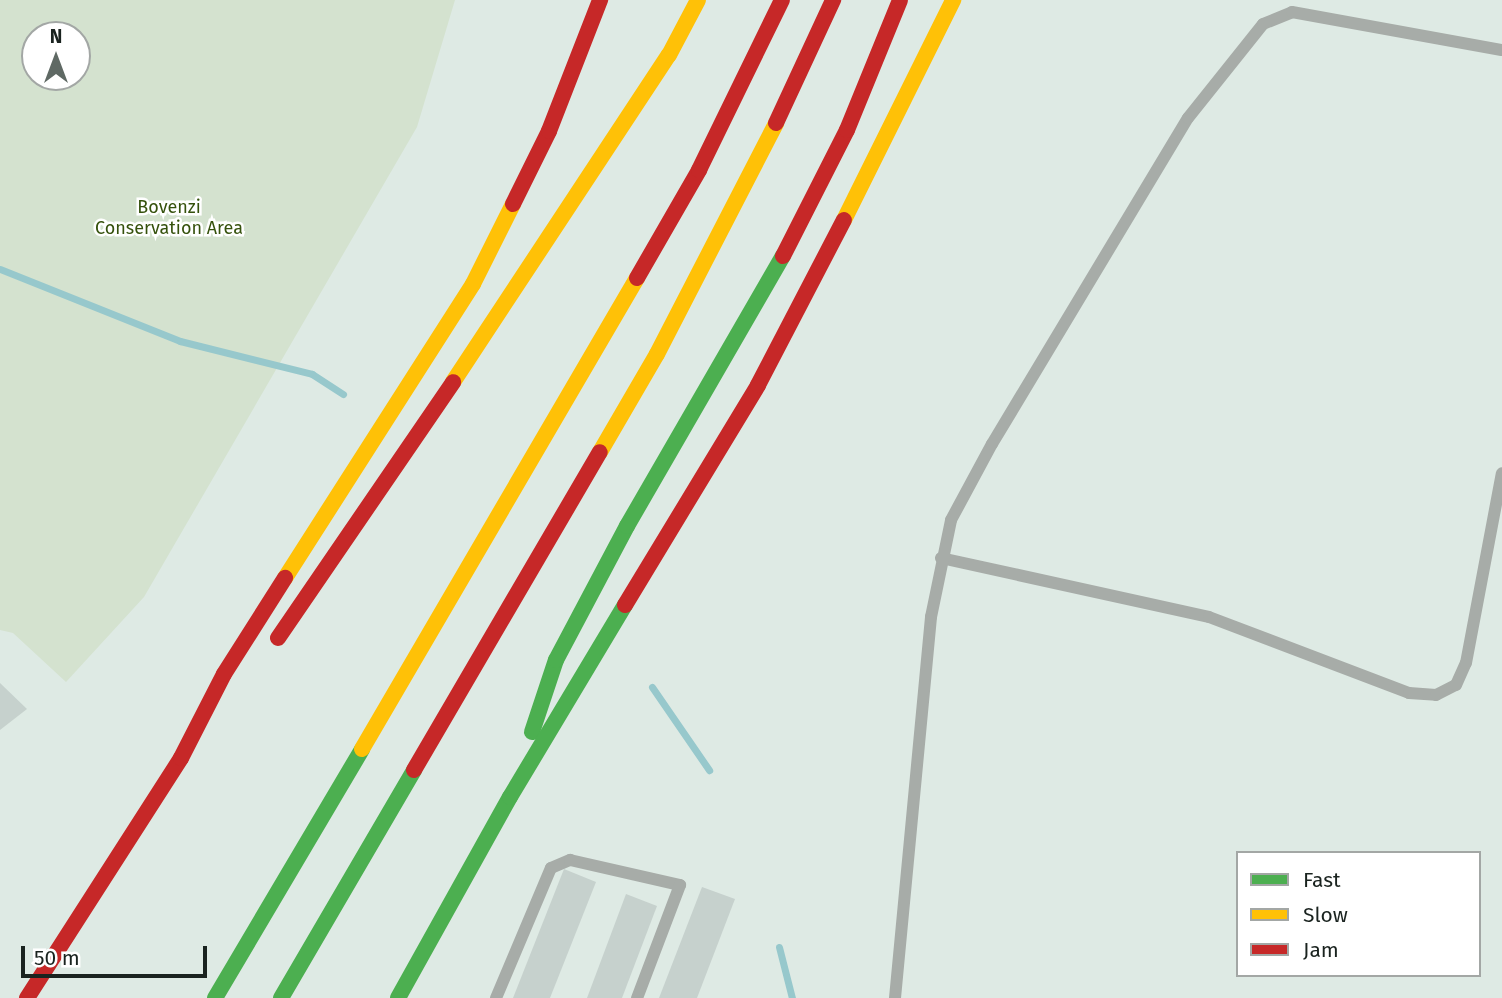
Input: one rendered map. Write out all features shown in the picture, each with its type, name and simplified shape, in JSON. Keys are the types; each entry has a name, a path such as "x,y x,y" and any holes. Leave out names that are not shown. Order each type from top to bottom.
{"highway":[{"path":"27,998 181,758 225,674 473,284 549,131 600,0"},
{"path":"271,647 533,264 669,55 698,0"},
{"path":"215,998 267,904 421,654 672,218 782,0"},
{"path":"281,998 657,354 764,148 833,0"},
{"path":"510,797 556,660 627,526 776,270 847,130 900,0"},
{"path":"398,998 510,797 758,385 905,105 953,0"},
{"path":"181,758 224,716"}],"lane":[{"path":"895,998 931,617 941,558 963,493 1188,118 1263,24 1292,12 1339,17 1502,50"},
{"path":"941,558 1209,617 1409,693 1436,695 1456,685 1466,663 1502,473"},
{"path":"496,998 551,868 570,860 680,885 637,998"}],"green space":[{"name":"Bovenzi Conservation Area","path":"0,0 455,0 417,127 144,597 66,682 13,633 0,630"}],"building":[{"path":"0,683 27,709 0,730"},
{"path":"564,869 596,882 550,998 513,998"},
{"path":"702,887 735,899 697,998 659,998"},
{"path":"626,894 657,906 622,998 587,998"}],"waterway":[{"path":"0,269 180,341 312,374 343,394"},
{"path":"652,687 709,770"},
{"path":"779,947 792,998"}],"traffic: fast":[{"path":"532,732 556,660 627,526 783,256"},
{"path":"398,998 510,797 625,605"},
{"path":"215,998 362,749"},
{"path":"281,998 414,770"}],"traffic: slow":[{"path":"453,382 669,55 698,0"},
{"path":"844,220 953,0"},
{"path":"600,452 657,354 776,123"},
{"path":"285,578 473,284 513,204"},
{"path":"362,749 637,278"}],"traffic: jam":[{"path":"513,204 549,131 600,0"},
{"path":"637,278 699,170 782,0"},
{"path":"776,123 833,0"},
{"path":"783,256 847,130 900,0"},
{"path":"625,605 758,385 844,220"},
{"path":"278,638 453,382"},
{"path":"414,770 600,452"},
{"path":"27,998 181,758 224,674 285,578"}]}
